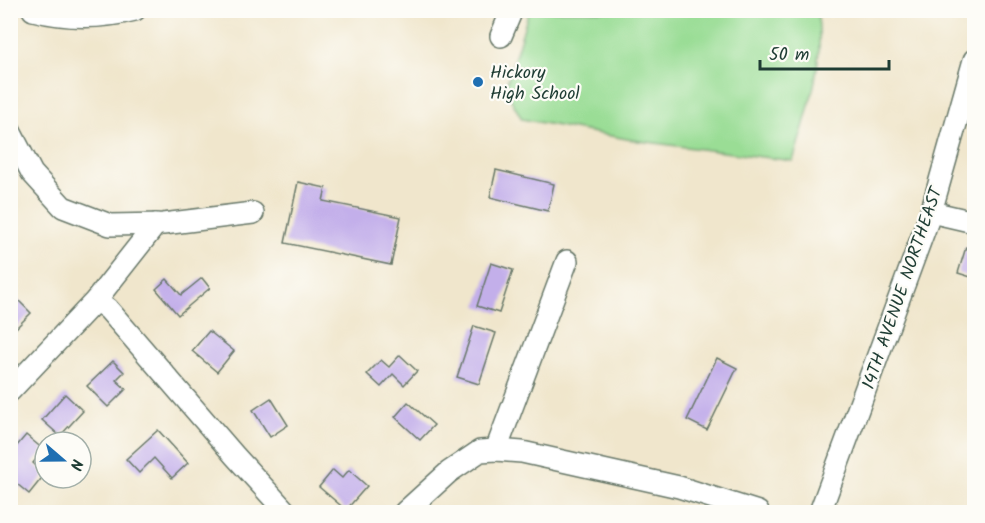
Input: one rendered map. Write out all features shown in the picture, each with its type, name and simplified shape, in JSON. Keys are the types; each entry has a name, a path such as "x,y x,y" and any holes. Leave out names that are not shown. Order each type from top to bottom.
{"street":[{"path":"33,10 74,18 109,17 135,10"},
{"path":"501,36 512,10"},
{"name":"14TH AVENUE NORTHEAST","path":"820,513 931,212 975,60"},
{"path":"10,131 32,172 63,207 110,225 156,224 253,213"},
{"path":"931,212 975,222"},
{"path":"10,391 98,302 156,224"},
{"path":"496,450 567,261"},
{"path":"98,302 108,309 286,513"},
{"path":"405,513 449,472 480,451 496,450 522,452 680,487 758,513"}],"green space":[{"path":"529,11 817,11 819,49 814,87 793,161 632,140 522,119 505,89"}],"building":[{"path":"496,170 554,184 548,211 490,197"},
{"path":"298,182 326,188 323,201 401,217 391,265 285,243"},
{"path":"966,247 974,250 974,278 958,273"},
{"path":"491,263 513,270 499,313 477,306"},
{"path":"202,278 210,288 178,315 156,289 167,279 181,295"},
{"path":"12,294 31,313 14,330 10,326 10,296"},
{"path":"474,326 496,333 479,384 457,377"},
{"path":"209,331 234,351 217,372 192,351"},
{"path":"400,355 417,371 404,385 393,374 381,387 367,374 381,360 389,367"},
{"path":"717,358 737,368 707,430 687,420"},
{"path":"113,361 124,372 116,380 126,389 108,407 87,386"},
{"path":"65,394 83,411 66,430 53,430 42,420"},
{"path":"271,398 288,425 270,437 253,410"},
{"path":"408,402 434,425 420,440 395,417"},
{"path":"158,430 188,463 172,478 154,458 139,473 126,459"},
{"path":"26,435 33,441 33,489 29,494 10,478 10,454"},
{"path":"333,470 342,478 349,470 367,486 346,510 319,487"}],"place":[{"name":"Hickory High School","path":"478,82"}]}
